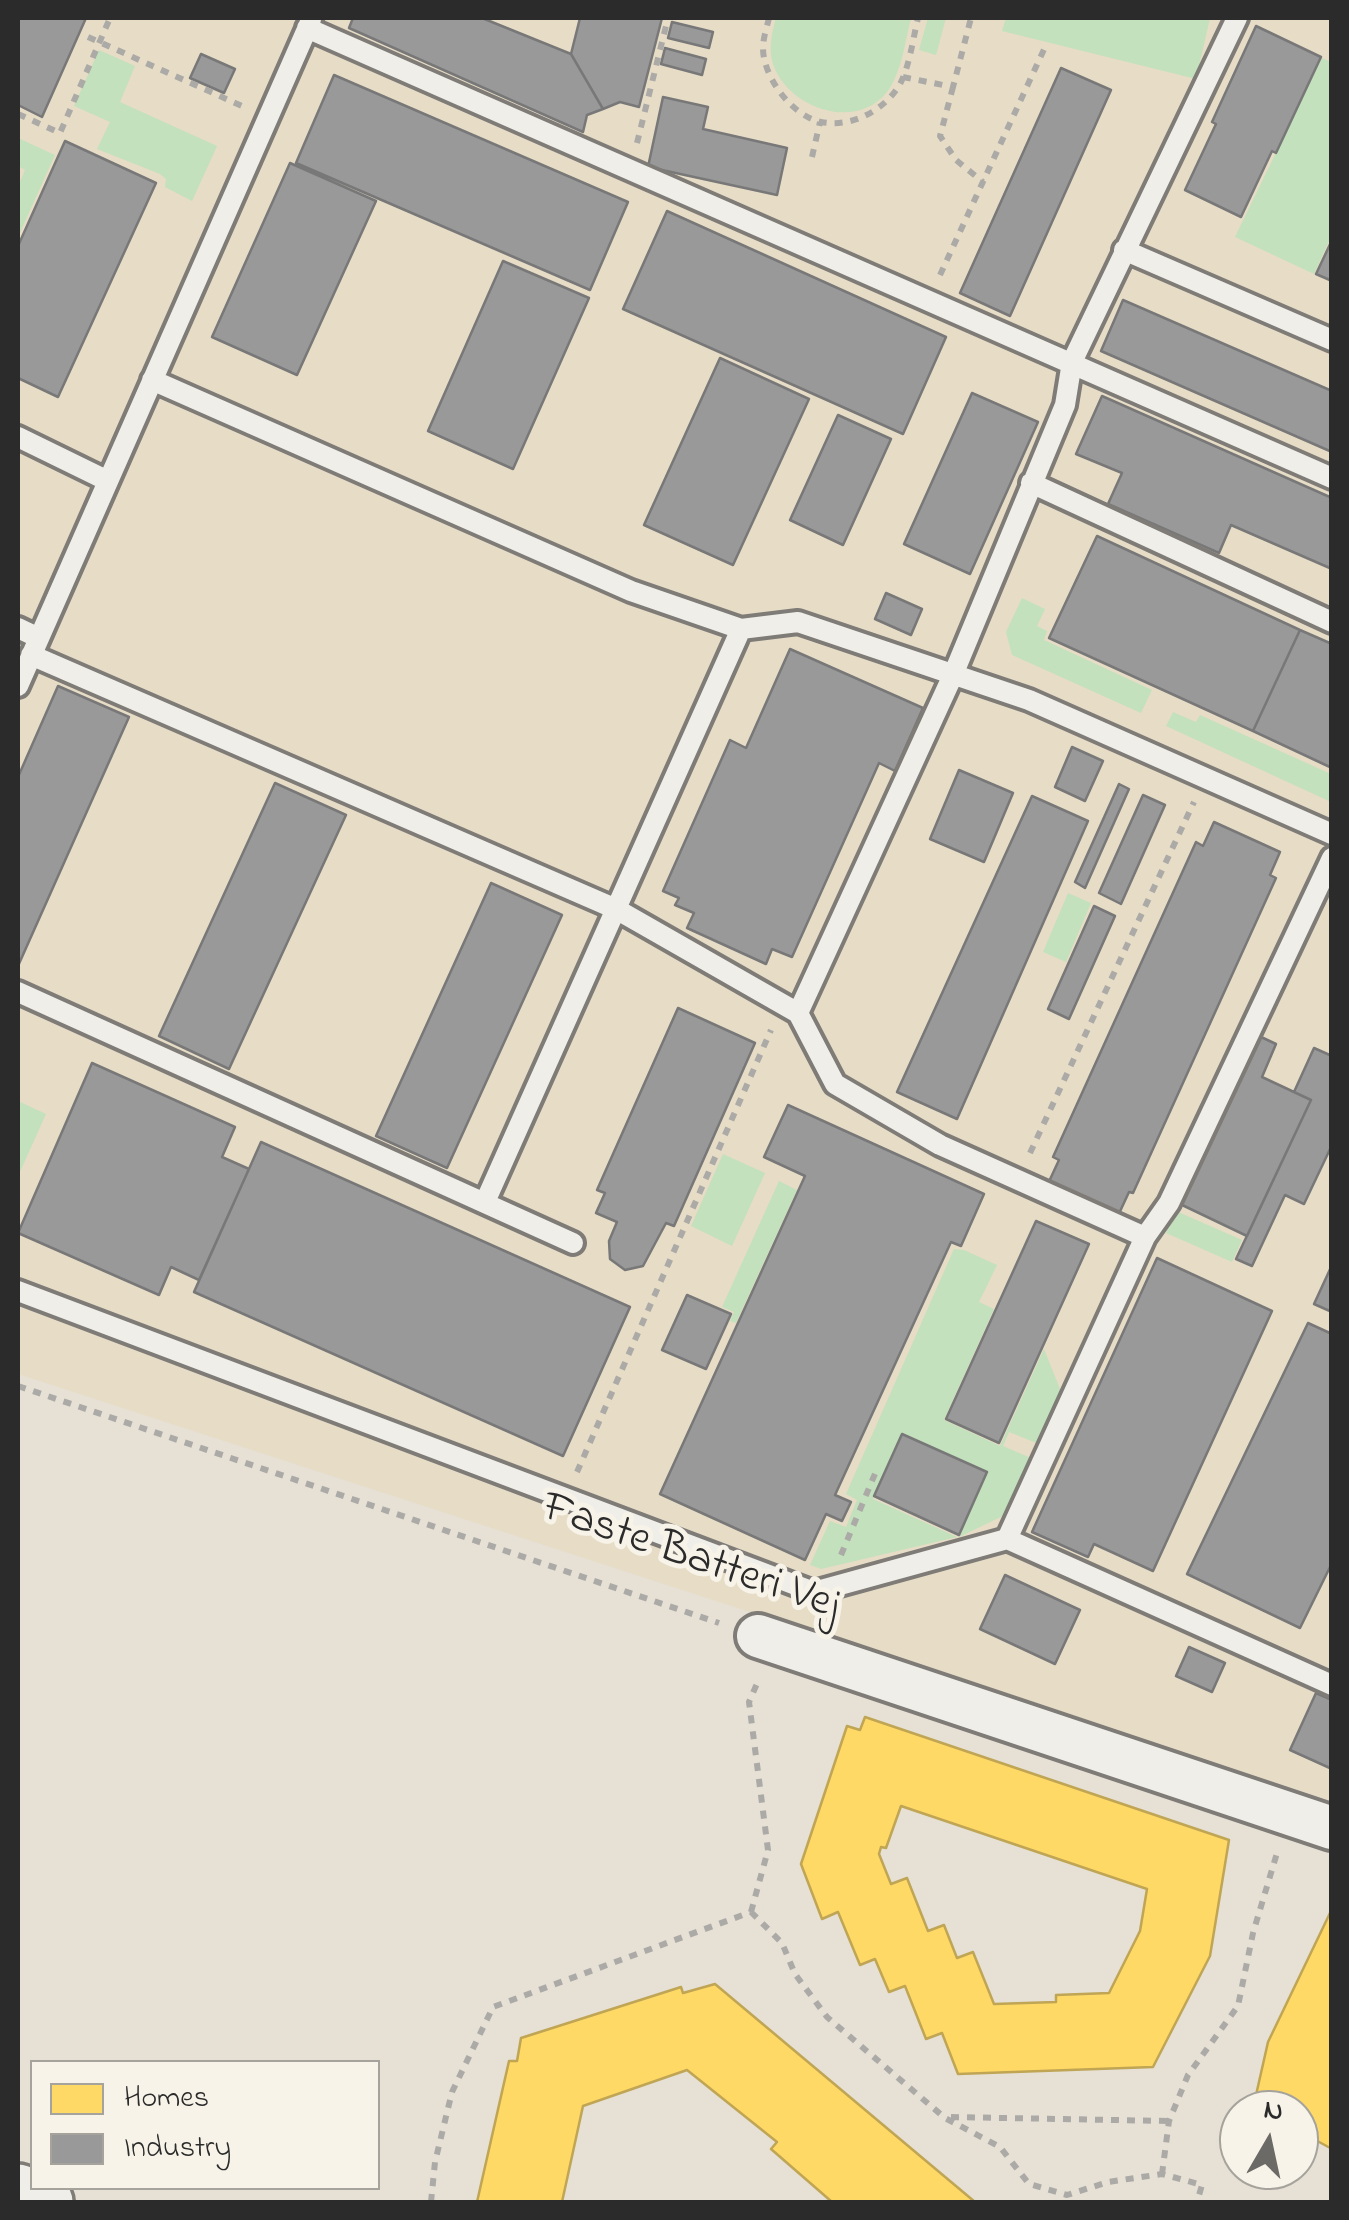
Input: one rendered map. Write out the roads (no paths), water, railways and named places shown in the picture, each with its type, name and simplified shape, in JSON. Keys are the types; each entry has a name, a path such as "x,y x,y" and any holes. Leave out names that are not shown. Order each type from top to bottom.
{"street":[{"name":"Faste Batteri Vej","path":"766,1638 1332,1828"},
{"path":"18,2192 45,2202"}],"lane":[{"path":"790,1009 953,675 1065,405 1072,362 1237,18"},
{"path":"18,686 309,23 631,170 1332,478"},
{"path":"1124,250 1332,340"},
{"path":"152,380 631,591 741,628 798,622 1029,700 1332,834"},
{"path":"18,437 108,481"},
{"path":"1031,483 1332,622"},
{"path":"18,628 35,646 616,909 790,1009 836,1084 940,1145 1146,1236"},
{"path":"485,1202 741,628"},
{"path":"1007,1539 1146,1236 1169,1204 1332,858"},
{"path":"18,992 574,1244"},
{"path":"18,1290 814,1592 1007,1539 1332,1684"}]}
